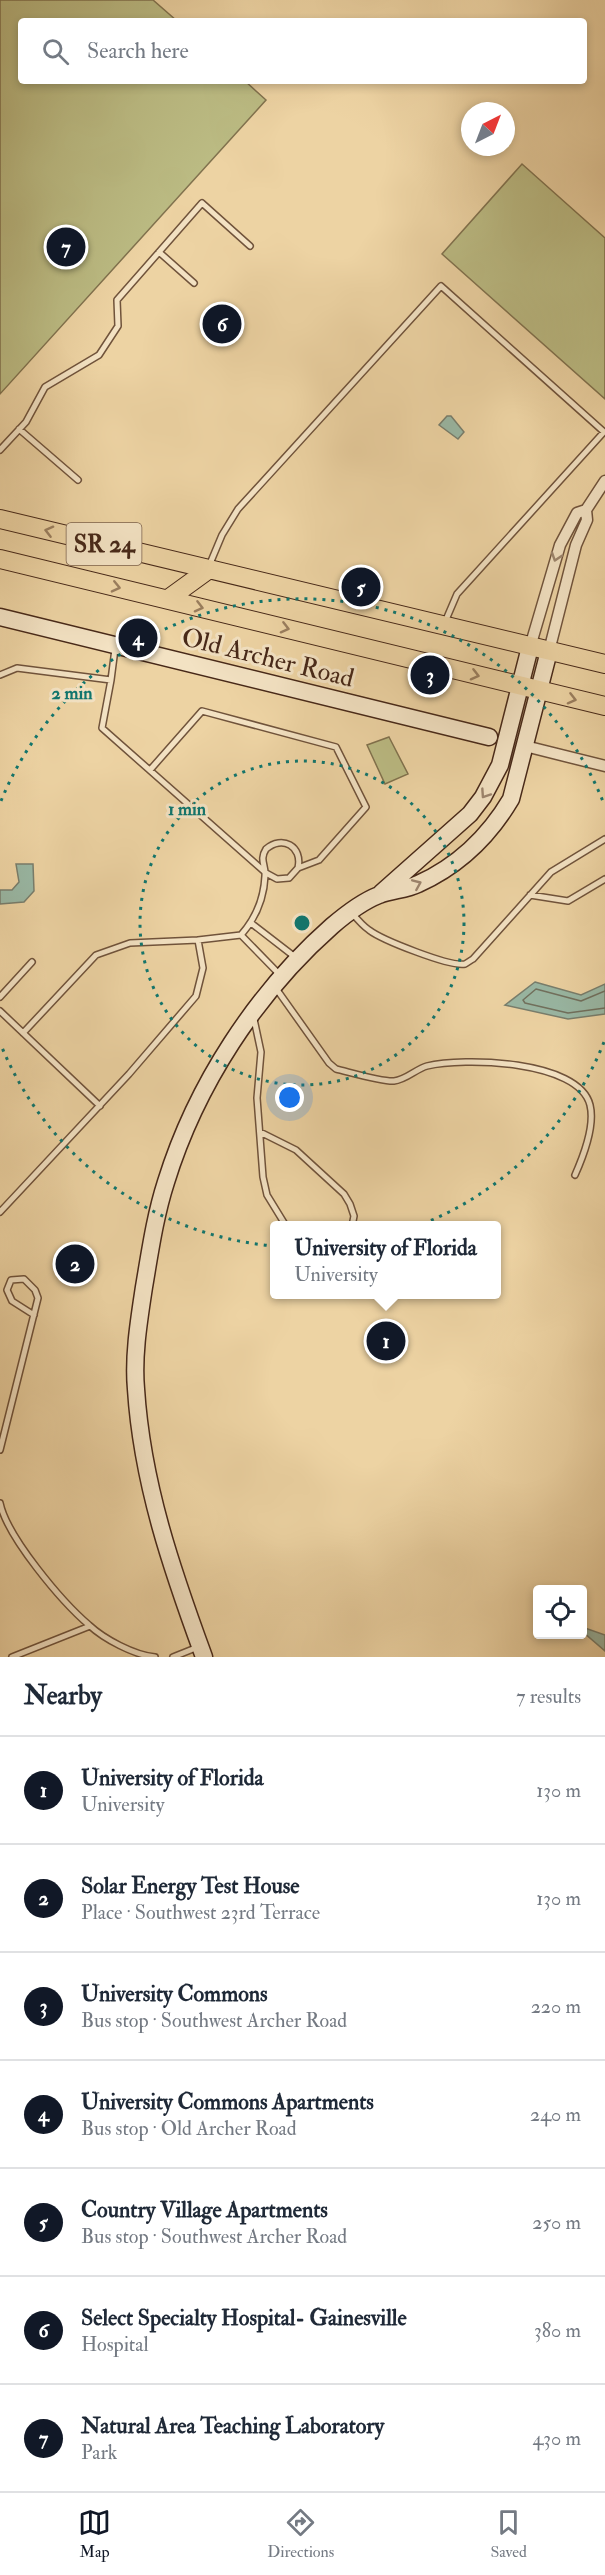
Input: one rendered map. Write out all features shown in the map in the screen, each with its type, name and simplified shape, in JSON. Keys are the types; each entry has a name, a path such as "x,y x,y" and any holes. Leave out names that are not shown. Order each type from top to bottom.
{"main road":[{"name":"SR 24","path":"0,519 605,664"},
{"name":"SR 24","path":"0,559 605,706"},
{"path":"168,599 208,570"}],"street":[{"path":"202,1652 153,1505 135,1388 138,1340 152,1237 166,1181 206,1090 234,1039 278,982 297,959 350,911 379,895 470,814 492,782 501,760 560,545 577,513 586,510 605,481"},
{"path":"379,895 416,885 452,865 484,837 511,799 576,545 587,520 586,510"},
{"name":"Old Archer Road","path":"0,617 489,737"},
{"path":"501,760 489,737 511,718"},
{"path":"525,746 605,766"}],"lane":[{"path":"0,450 26,422 45,387 99,355 118,326 117,300 202,202 250,246"},
{"path":"159,252 194,283"},
{"path":"208,570 222,535 238,509 441,286 604,432 457,594 443,626"},
{"path":"19,429 78,480"},
{"path":"23,1033 96,955 130,943 241,936 251,923 260,904 266,873 262,861 263,853 269,846 278,842 288,844 297,851 298,868 293,875 283,879 271,877 266,873 102,728 116,645"},
{"path":"0,675 17,668 111,680"},
{"path":"150,770 202,711 336,747 366,807 319,860 298,868"},
{"path":"350,911 369,930 388,940 421,954 466,964 551,872 605,839"},
{"path":"530,895 568,901 605,879"},
{"path":"251,923 297,959"},
{"path":"241,936 278,982 329,1063 336,1069 394,1081 429,1065 496,1063 535,1067 574,1084 584,1093 591,1106 587,1147 575,1175"},
{"path":"0,1212 100,1106 196,996 202,968 198,940"},
{"path":"0,998 32,962"},
{"path":"0,1011 100,1106"},
{"path":"253,1014 261,1052 257,1079 260,1157 267,1195 283,1221"},
{"path":"260,1132 296,1150 344,1194 350,1204 354,1216 353,1221"},
{"path":"0,1450 38,1298 24,1279 11,1280 7,1290 12,1301 33,1315"},
{"path":"0,1503 2,1514 24,1549 51,1584 90,1626 118,1644 155,1657"},
{"path":"12,1657 90,1626"},
{"path":"173,1657 202,1652"}],"green space":[{"path":"0,0 153,0 174,18 18,18 18,84 248,84 266,100 0,394"},
{"path":"522,164 605,238 605,399 442,254"},
{"path":"389,737 408,774 385,784 367,745"}],"water":[{"path":"447,416 451,416 464,432 458,439 439,425"},
{"path":"16,864 33,864 34,891 24,902 0,904 0,890 12,890 19,882"},
{"path":"535,982 581,995 605,984 605,1014 568,1019 505,1005"},
{"path":"587,1629 605,1635 605,1651 587,1635"}],"place":[{"name":"Natural Area Teaching Laboratory","path":"66,247"},
{"name":"Select Specialty Hospital- Gainesville","path":"222,324"},
{"name":"Country Village Apartments","path":"361,587"},
{"name":"University Commons Apartments","path":"138,638"},
{"name":"University Commons","path":"430,675"},
{"name":"Solar Energy Test House","path":"75,1264"},
{"name":"University of Florida","path":"386,1341"}]}
